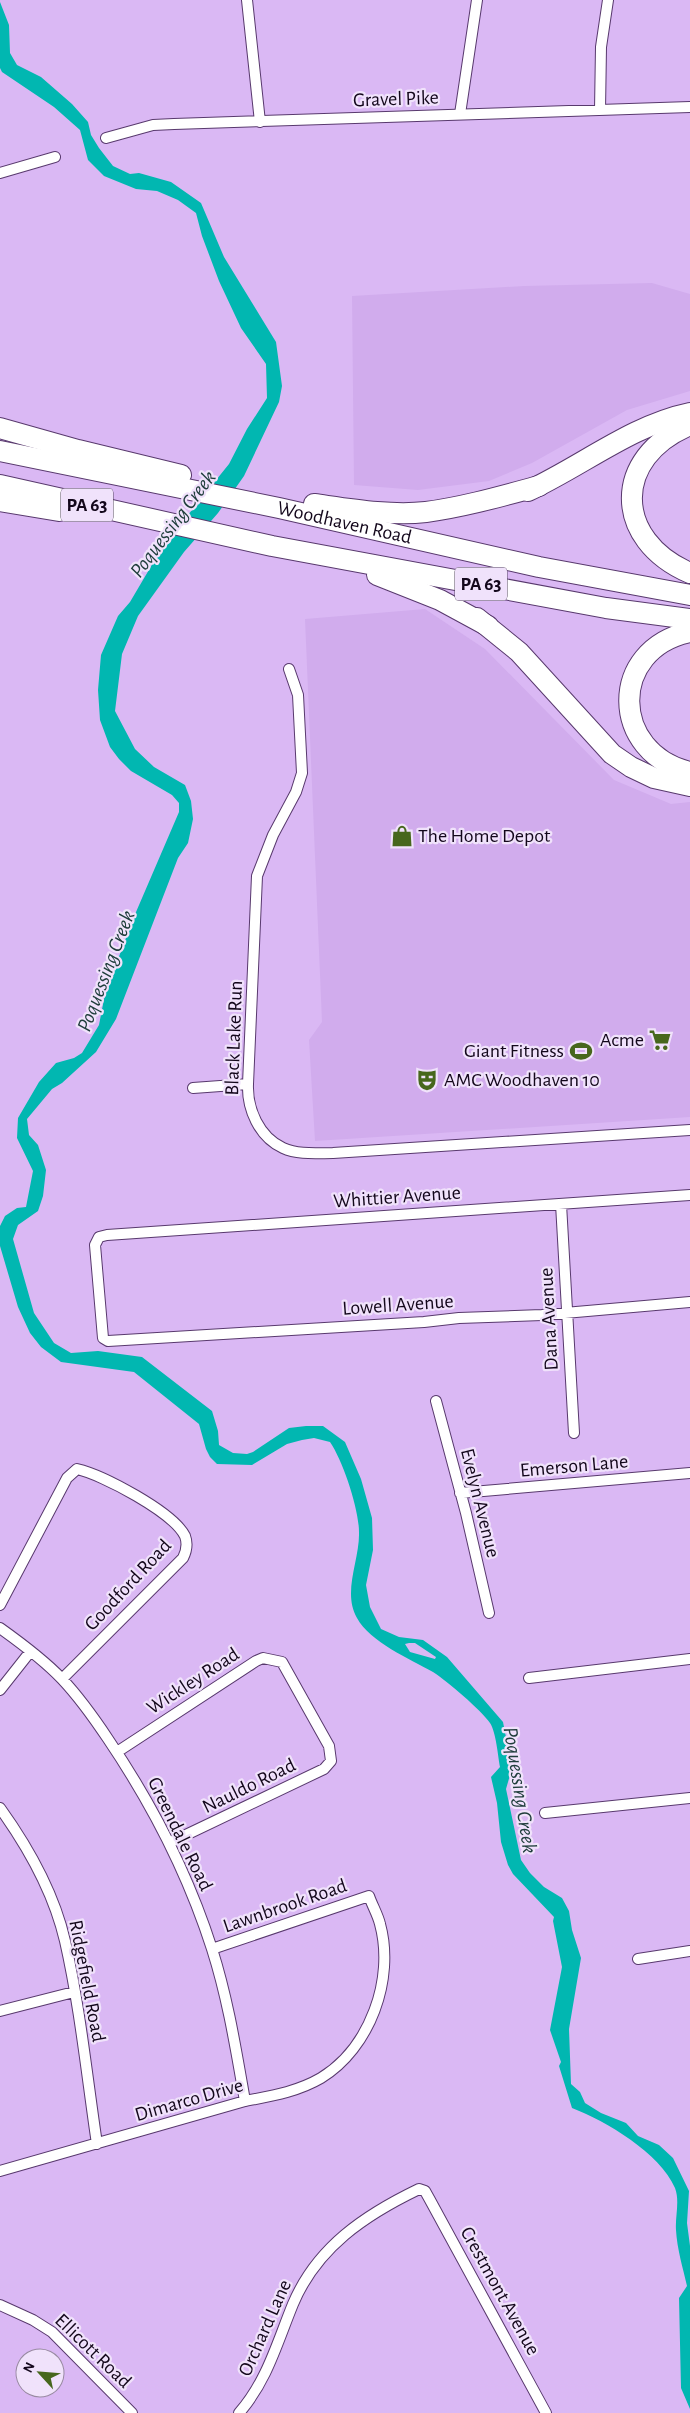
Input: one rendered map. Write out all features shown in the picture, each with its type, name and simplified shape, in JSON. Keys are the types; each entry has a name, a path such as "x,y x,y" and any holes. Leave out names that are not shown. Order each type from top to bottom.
{"highway":[{"path":"279,508 380,519 419,518 463,513 488,507 539,486 639,431 690,412"},
{"path":"690,425 664,438 645,456 635,475 631,500 636,524 650,545 670,563 690,573"},
{"path":"0,428 202,487"},
{"name":"Woodhaven Road","path":"0,451 202,487 234,494 279,508 540,567 690,595"},
{"name":"Woodhaven Road","path":"0,485 171,530 272,546 606,608 690,619"},
{"path":"234,494 366,511 424,512 484,501 539,486"},
{"path":"0,501 171,530"},
{"path":"204,536 362,570 404,584 440,600 488,626"},
{"path":"272,546 393,575 439,595 488,626 539,673 612,754 631,767 654,778 690,786"},
{"path":"690,632 670,639 644,658 633,676 628,700 632,726 646,748 669,765 690,772"}],"street":[{"path":"247,0 260,122"},
{"path":"460,114 477,0"},
{"path":"600,110 600,47 608,0"},
{"name":"Gravel Pike","path":"106,138 153,125 690,107"},
{"path":"0,173 54,157"},
{"name":"Black Lake Run","path":"289,669 298,695 302,773 296,792 273,835 257,876 247,1096 254,1120 267,1136 283,1148 305,1153 333,1153 690,1130"},
{"path":"193,1088 248,1084"},
{"name":"Whittier Avenue","path":"108,1341 103,1338 95,1245 98,1237 690,1195"},
{"name":"Dana Avenue","path":"561,1204 574,1433"},
{"name":"Lowell Avenue","path":"108,1341 567,1312 690,1302"},
{"name":"Evelyn Avenue","path":"436,1402 489,1613"},
{"name":"Goodford Road","path":"0,1605 67,1478 78,1469 94,1473 133,1494 172,1522 184,1535 188,1548 183,1558 62,1679"},
{"name":"Emerson Lane","path":"460,1493 690,1472"},
{"name":"Greendale Road","path":"0,1628 62,1679 92,1716 144,1796 169,1843 191,1893 212,1949 232,2024 245,2101"},
{"path":"0,1690 30,1652"},
{"name":"Wickley Road","path":"117,1752 256,1661 263,1658 274,1659 282,1662 329,1746 331,1760 324,1769 316,1773"},
{"path":"529,1678 690,1659"},
{"name":"Nauldo Road","path":"169,1843 316,1773"},
{"path":"546,1814 690,1798"},
{"name":"Ridgefield Road","path":"0,1808 18,1833 46,1887 65,1939 97,2144"},
{"name":"Lawnbrook Road","path":"212,1949 368,1896"},
{"name":"Dimarco Drive","path":"0,2171 245,2101 286,2094 321,2077 348,2054 366,2029 380,1996 384,1956 380,1924 368,1896"},
{"path":"638,1959 690,1951"},
{"path":"0,2011 74,1992"},
{"name":"Orchard Lane","path":"239,2413 258,2387 273,2359 294,2302 307,2277 328,2251 352,2228 378,2209 419,2189"},
{"name":"Crestmont Avenue","path":"419,2189 425,2191 546,2413"},
{"name":"Ellicott Road","path":"0,2305 33,2320 52,2332 132,2413"}],"shaded area":[{"path":"0,2 9,25 10,53 17,65 41,77 72,104 88,122 91,135 113,166 130,174 139,173 171,182 201,203 224,257 276,342 282,386 279,402 244,476 218,513 184,552 138,616 122,654 115,711 135,749 154,767 185,785 191,801 193,819 188,843 178,858 116,1019 96,1052 62,1083 52,1089 27,1119 29,1135 38,1145 46,1170 43,1196 38,1211 18,1225 13,1239 34,1313 54,1343 71,1353 98,1351 142,1357 212,1411 218,1431 219,1445 233,1453 247,1454 253,1452 289,1428 306,1426 323,1426 345,1442 361,1479 372,1518 373,1550 366,1585 370,1607 381,1629 399,1637 423,1640 447,1657 503,1722 512,1768 506,1789 521,1860 530,1873 544,1887 562,1898 569,1911 572,1930 581,1958 569,2029 571,2084 580,2092 585,2103 601,2113 626,2123 638,2136 659,2145 673,2158 689,2191 687,2223 690,2246 690,2409 681,2388 679,2298 687,2286 677,2237 677,2198 675,2188 668,2175 657,2163 631,2140 600,2121 572,2108 559,2066 561,2062 550,2030 562,1967 553,1921 554,1917 513,1874 508,1865 501,1842 497,1803 491,1777 500,1767 492,1727 480,1711 446,1682 433,1672 402,1656 371,1635 357,1618 351,1598 351,1587 359,1543 358,1522 349,1486 335,1450 330,1442 314,1438 287,1444 252,1465 217,1464 210,1457 206,1449 199,1424 134,1372 61,1362 41,1347 30,1333 18,1307 0,1246 0,1226 5,1216 17,1208 26,1207 33,1171 17,1138 18,1118 39,1082 56,1063 74,1058 82,1053 99,1025 105,994 133,919 179,812 179,803 172,795 131,771 110,747 100,720 98,690 101,655 118,616 130,602 163,546 229,464 247,429 267,398 266,364 241,328 219,281 202,236 196,213 178,200 157,191 136,189 104,176 88,160 80,130 54,107 2,72 0,68","holes":["415,1643 436,1657 435,1659 410,1652 405,1644"]},
{"path":"652,283 690,294 690,391 627,410 532,463 489,481 418,490 354,485 352,296 524,286"},
{"path":"425,609 485,649 614,780 671,804 690,802 690,1117 315,1141 309,1040 322,1022 305,619"}],"place":[{"name":"The Home Depot","path":"402,836"},
{"name":"Acme","path":"660,1040"},
{"name":"Giant Fitness","path":"581,1051"},
{"name":"AMC Woodhaven 10","path":"427,1080"}],"water label":[{"name":"Poquessing Creek","path":"173,524"},
{"name":"Poquessing Creek","path":"106,971"},
{"name":"Poquessing Creek","path":"520,1790"}]}
